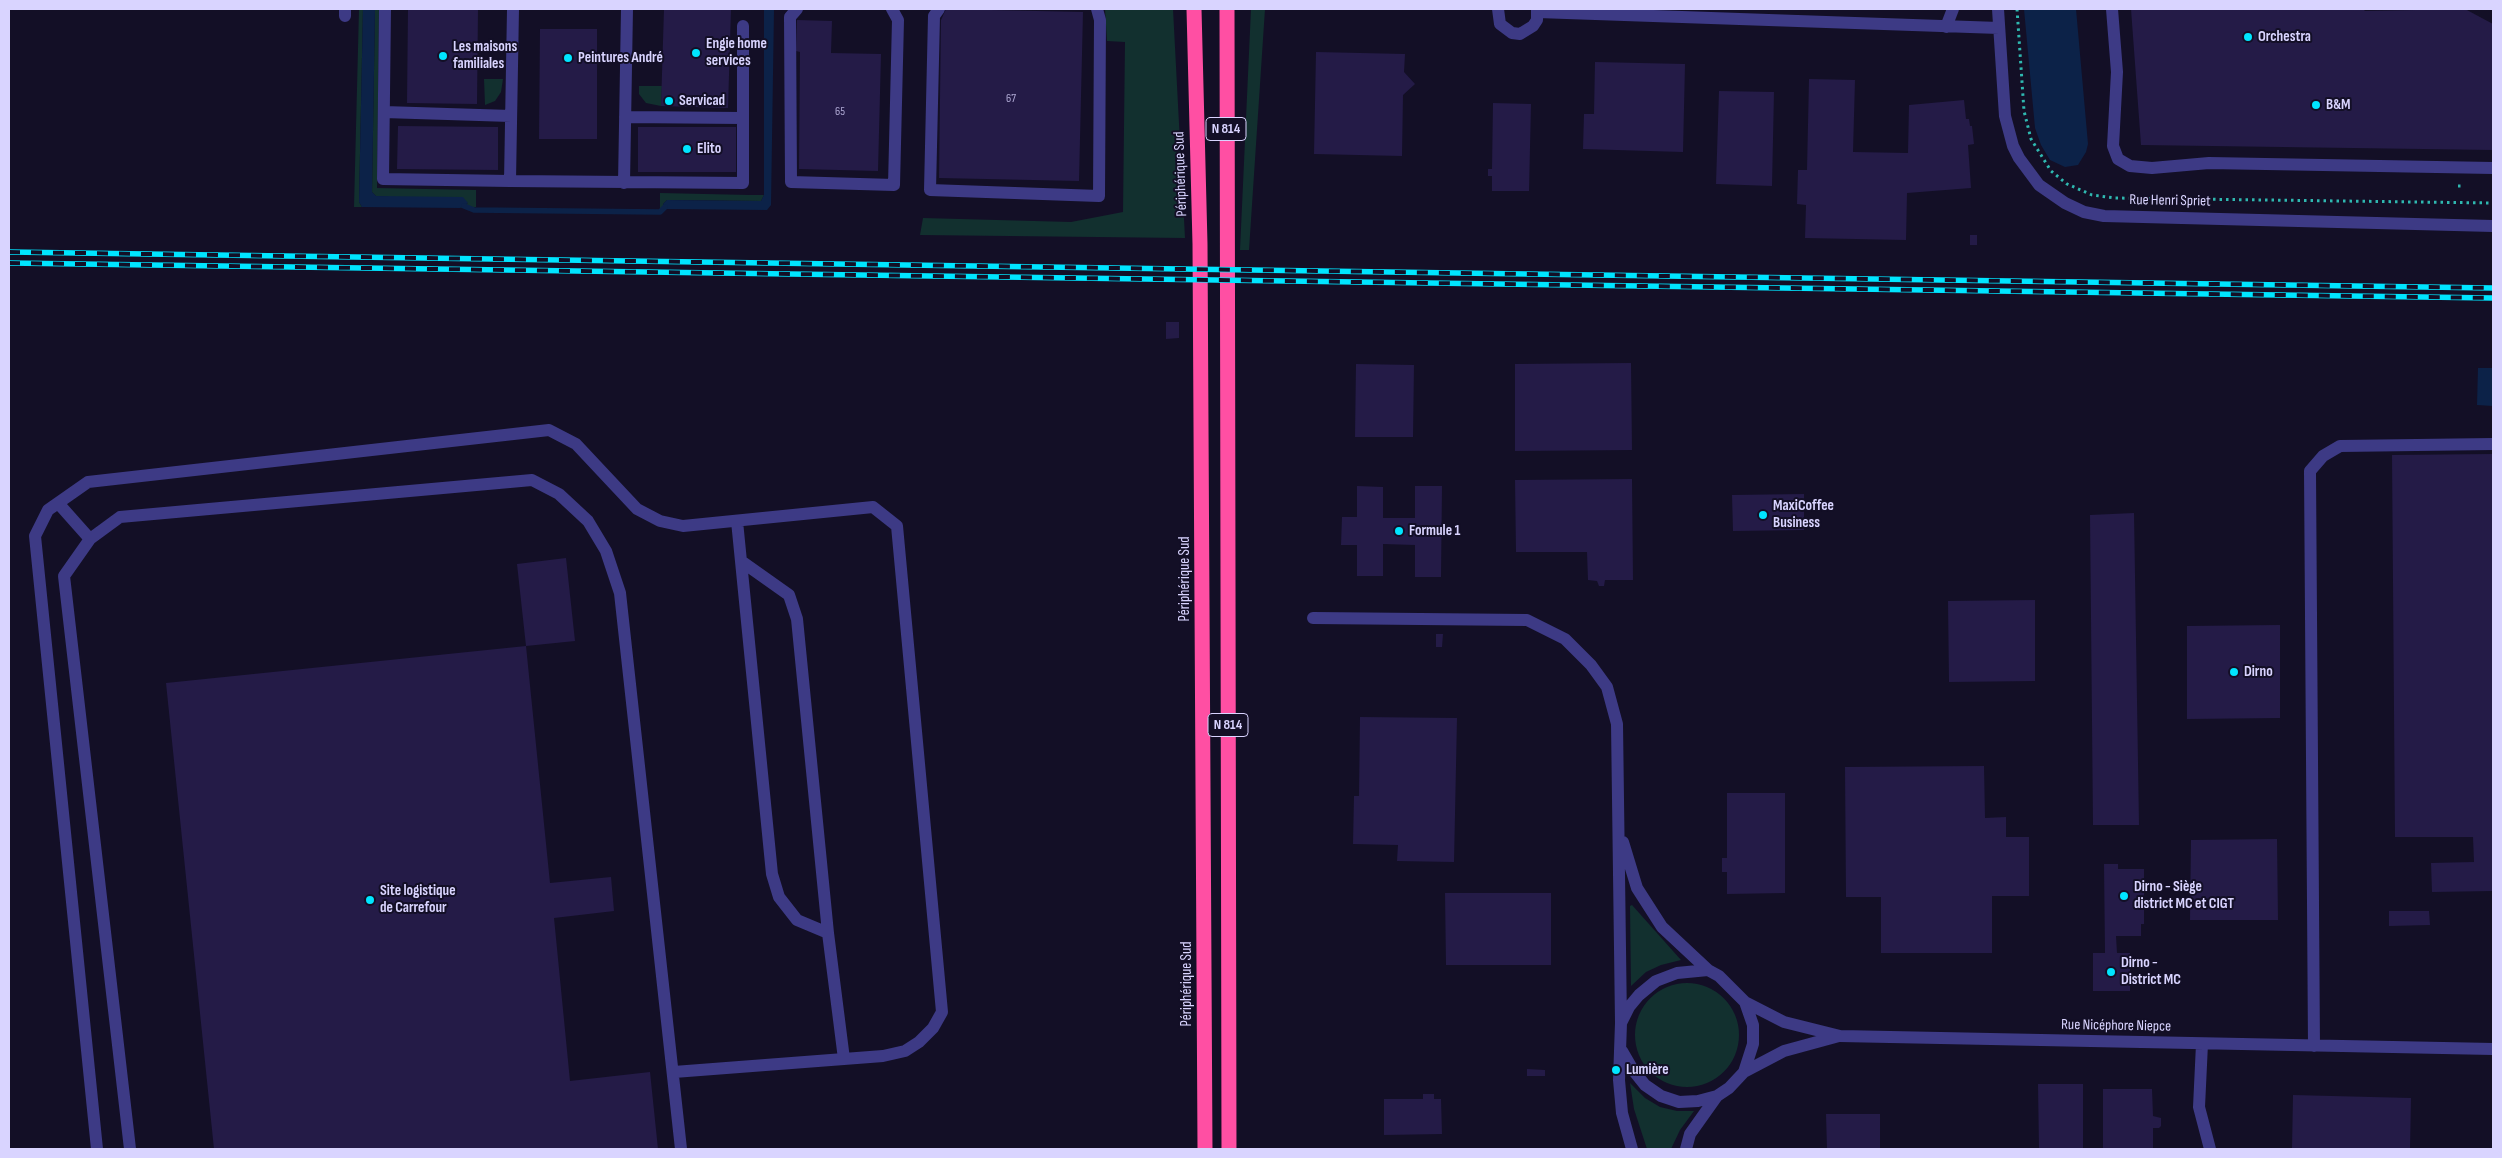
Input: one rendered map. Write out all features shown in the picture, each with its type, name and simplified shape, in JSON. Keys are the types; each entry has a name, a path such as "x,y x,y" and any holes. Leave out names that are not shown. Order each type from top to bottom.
{"highway":[{"name":"Périphérique Sud","path":"1194,9 1200,244 1205,1149"},
{"name":"N 814","path":"1226,9 1229,1149"}],"street":[{"path":"386,9 384,178 624,184 743,183 743,26"},
{"path":"510,181 513,9"},
{"path":"624,184 627,9"},
{"path":"797,9 790,17 791,182 894,185 898,20 892,9"},
{"path":"939,9 934,16 930,190 1099,196 1100,20 1097,9"},
{"path":"1498,9 1500,24 1512,34 1528,31 1537,20 1537,10 1999,28"},
{"path":"1946,27 1953,9"},
{"name":"Rue Henri Spriet","path":"1998,9 2005,116 2012,146 2039,186 2065,204 2084,212 2104,216 2493,226"},
{"path":"2112,9 2117,72 2113,146 2118,159 2130,166 2152,168 2209,164 2493,168"},
{"path":"384,112 511,116"},
{"path":"625,117 742,118"},
{"path":"97,1149 34,536 48,510 88,482 549,430 576,444 637,509 660,521 683,526 873,506 897,526 942,1012 933,1028 919,1042 904,1050 883,1056 674,1072"},
{"path":"2314,1046 2310,471 2323,456 2340,446 2493,444"},
{"path":"130,1149 64,576 90,538 120,517 532,480 559,494 588,521 606,551 620,593 681,1149"},
{"path":"58,503 90,538"},
{"path":"736,521 772,874 779,897 797,920 828,933"},
{"path":"741,561 789,595 798,618 828,933 844,1058"},
{"path":"1313,618 1527,620 1565,640 1591,665 1607,687 1617,724 1622,1051 1620,1080 1622,1114 1632,1149"},
{"path":"1619,829 1637,888 1662,927 1708,970 1719,976 1745,1002 1753,1025 1753,1044 1744,1072"},
{"path":"1621,1023 1629,1007 1656,981 1677,973 1708,970"},
{"name":"Rue Nicéphore Niepce","path":"1745,1002 1784,1022 1840,1036 2493,1049"},
{"path":"1622,1051 1633,1070 1645,1085 1661,1096 1679,1102 1698,1102 1717,1096 1729,1088 1744,1072 1784,1051 1840,1036"},
{"path":"2202,1044 2199,1107 2210,1149"},
{"path":"1686,1149 1690,1134 1717,1096"}],"path":[{"path":"2458,186 2464,186"},
{"path":"2458,202 2493,203"}],"green space":[{"path":"359,9 363,9 359,202 362,207 354,207"},
{"path":"375,9 379,9 377,188 476,190 476,207 460,208 468,203 376,196 372,192"},
{"path":"1105,9 1173,9 1185,238 920,235 923,218 1071,222 1123,212 1125,42 1107,41"},
{"path":"1251,9 1265,9 1249,250 1240,250"},
{"path":"484,79 503,79 501,92 495,101 485,105"},
{"path":"639,86 662,86 661,106 646,103 639,94"},
{"path":"660,193 764,195 761,201 667,200 663,204 666,209 660,209"},
{"path":"1632,905 1681,960 1661,965 1646,972 1631,986 1630,906"},
{"path":"1687,983 1707,987 1724,998 1735,1015 1739,1035 1735,1055 1724,1072 1707,1083 1687,1087 1667,1083 1650,1072 1639,1055 1635,1035 1639,1015 1650,998 1667,987"},
{"path":"1630,1083 1645,1098 1660,1107 1677,1111 1694,1111 1680,1130 1671,1149 1647,1149 1634,1109"}],"water":[{"path":"363,9 375,9 372,192 376,196 463,197 468,203 460,208 362,207 359,202"},
{"path":"764,9 774,9 771,205 767,210 666,209 663,204 667,200 761,201 764,195"},
{"path":"2024,9 2076,9 2088,144 2086,152 2078,165 2065,167 2050,160 2041,145 2035,128"},
{"path":"2478,368 2493,368 2493,406 2477,405"}],"building":[{"name":"Les maisons familiales","path":"408,9 478,9 477,104 407,103"},
{"name":"Engie home services","path":"664,9 731,9 728,108 661,106"},
{"path":"946,9 1083,12 1079,181 939,178 941,20"},
{"name":"B&M","path":"2131,9 2363,9 2365,11 2465,9 2493,24 2493,150 2141,145"},
{"path":"797,20 832,21 831,53 881,54 878,171 799,169 800,52 796,51"},
{"name":"Peintures André","path":"540,29 597,29 597,139 539,139"},
{"path":"1316,52 1405,54 1404,72 1415,84 1403,95 1402,156 1314,154"},
{"path":"1595,62 1685,64 1683,152 1583,149 1584,114 1594,114"},
{"path":"1809,79 1855,80 1853,152 1908,153 1909,105 1964,100 1966,119 1969,119 1970,126 1972,126 1974,144 1968,145 1971,188 1907,193 1906,240 1805,238 1806,205 1797,204 1798,170 1807,170"},
{"path":"1719,91 1774,92 1772,186 1716,184"},
{"path":"1493,103 1531,104 1529,191 1492,191 1492,176 1488,176 1488,169 1492,169"},
{"path":"398,126 498,127 498,170 397,169"},
{"name":"Elito","path":"638,127 736,127 736,172 638,172"},
{"path":"1970,235 1977,235 1977,245 1970,245"},
{"path":"1166,322 1179,322 1179,338 1166,339"},
{"path":"1631,363 1632,450 1515,451 1515,364"},
{"path":"1356,364 1414,365 1413,437 1355,437"},
{"path":"2493,454 2493,891 2432,892 2431,863 2474,862 2473,837 2395,837 2392,455"},
{"path":"1632,479 1633,580 1605,580 1604,586 1599,586 1597,581 1588,580 1587,552 1516,552 1515,480"},
{"name":"Formule 1","path":"1357,486 1383,487 1383,518 1415,518 1415,486 1442,486 1441,577 1415,577 1415,545 1383,544 1383,576 1357,576 1357,545 1341,545 1342,517 1357,517"},
{"path":"1804,494 1804,530 1733,531 1732,495"},
{"path":"2134,513 2139,825 2093,825 2090,515"},
{"path":"566,558 575,641 526,646 517,564"},
{"path":"2035,600 2035,681 1949,682 1948,601"},
{"name":"Dirno","path":"2280,625 2280,718 2187,719 2187,626"},
{"path":"1436,634 1443,634 1442,647 1436,647"},
{"name":"Site logistique de Carrefour","path":"526,646 550,883 611,877 614,911 554,918 570,1081 650,1072 658,1149 214,1149 166,683"},
{"path":"1360,717 1457,718 1454,862 1397,861 1398,845 1353,844 1354,796 1359,796"},
{"path":"1984,766 1985,818 2006,817 2006,837 2029,837 2029,896 1992,896 1992,953 1881,953 1881,897 1846,897 1845,767"},
{"path":"1727,793 1785,793 1785,893 1727,894 1727,872 1722,872 1722,858 1727,858"},
{"path":"2277,839 2278,920 2190,920 2191,840"},
{"name":"Dirno - Siège district MC et CIGT","path":"2104,864 2118,864 2118,869 2144,869 2144,924 2141,924 2141,936 2116,936 2117,953 2130,953 2130,991 2093,991 2093,953 2105,953"},
{"path":"1445,893 1551,893 1551,965 1446,965"},
{"path":"2389,911 2429,911 2430,925 2389,926"},
{"path":"1527,1069 1545,1070 1545,1076 1527,1076"},
{"path":"2038,1084 2083,1084 2083,1149 2039,1149"},
{"path":"2103,1089 2152,1089 2153,1116 2161,1118 2161,1126 2153,1128 2153,1149 2103,1149"},
{"path":"1423,1094 1434,1094 1434,1099 1441,1099 1442,1134 1384,1135 1384,1099 1423,1099"},
{"path":"2293,1095 2411,1098 2410,1149 2292,1149"},
{"path":"1826,1114 1880,1114 1880,1149 1827,1149"}],"waterway":[{"path":"464,206 474,210 660,212 665,207"}],"railway":[{"path":"9,252 2493,288"},
{"path":"9,263 2493,298"}],"place":[{"name":"Orchestra","path":"2248,37"},
{"name":"Engie home services","path":"696,53"},
{"name":"Les maisons familiales","path":"443,56"},
{"name":"Peintures André","path":"568,58"},
{"name":"Servicad","path":"669,101"},
{"name":"B&M","path":"2316,105"},
{"name":"Elito","path":"687,149"},
{"name":"MaxiCoffee Business","path":"1763,515"},
{"name":"Formule 1","path":"1399,531"},
{"name":"Dirno","path":"2234,672"},
{"name":"Dirno - Siège district MC et CIGT","path":"2124,896"},
{"name":"Site logistique de Carrefour","path":"370,900"},
{"name":"Dirno - District MC","path":"2111,972"},
{"name":"Lumière","path":"1616,1070"}]}
